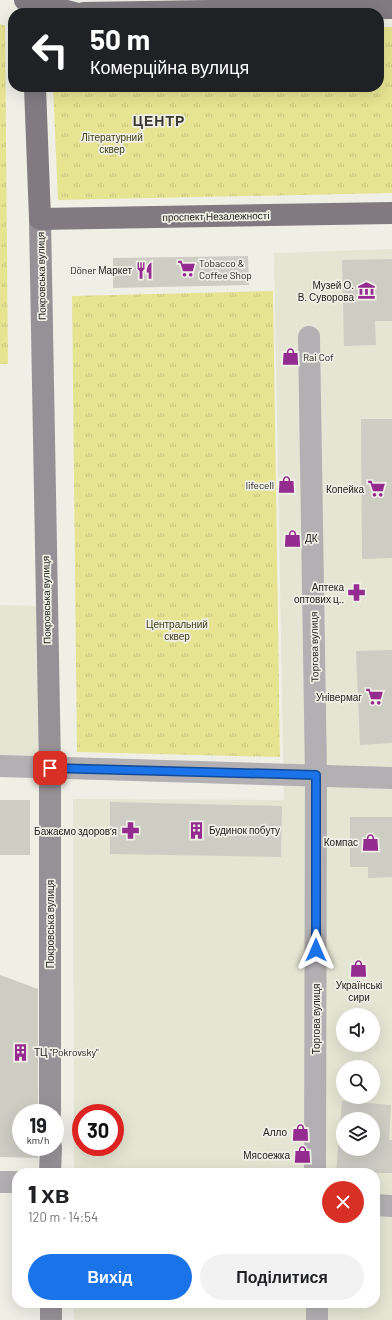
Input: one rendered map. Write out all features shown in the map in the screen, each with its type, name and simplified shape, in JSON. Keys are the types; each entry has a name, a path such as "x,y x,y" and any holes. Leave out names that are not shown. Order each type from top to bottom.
{"main road":[{"path":"30,5 46,8"},
{"path":"232,8 321,5 392,8"},
{"name":"Покровська вулиця","path":"35,92 40,219 50,768 50,1104"},
{"name":"проспект Незалежності","path":"40,219 392,213"},
{"path":"50,1156 50,1168"},
{"path":"51,1308 51,1320"}],"street":[{"name":"Торгова вулиця","path":"309,337 316,775 316,1168"},
{"path":"0,766 392,778"},
{"path":"0,1182 12,1182"},
{"path":"380,1205 392,1206"},
{"path":"317,1308 317,1320"}],"shaded area":[{"path":"392,249 392,1320 74,1320 74,1308 380,1308 380,1168 74,1168 74,1156 124,1156 124,1104 74,1104 73,799 284,800 274,253"},
{"path":"0,605 37,606 40,761 0,759"}],"green space":[{"path":"0,24 5,26 8,364 0,364"},
{"name":"Літературний сквер","path":"384,27 392,27 392,193 58,200 53,92 384,92"},
{"name":"Центральний сквер","path":"273,291 280,757 77,752 72,296"}],"building":[{"path":"248,256 249,285 113,288 113,258"},
{"name":"Музей О. В. Суворова","path":"392,259 392,321 375,321 376,345 344,346 342,260"},
{"name":"Копейка","path":"361,419 392,419 392,558 362,559"},
{"name":"Універмаг","path":"392,650 392,743 360,745 356,651"},
{"path":"0,800 30,800 30,855 0,855"},
{"name":"Будинок побуту","path":"110,802 282,806 281,857 110,854"},
{"name":"Компас","path":"350,817 392,817 392,877 368,878 368,867 350,867"},
{"name":"ТЦ \"Pokrovsky\"","path":"0,975 38,989 38,1104 12,1104 12,1156 38,1156 38,1158 0,1157"},
{"path":"342,1104 391,1105 389,1140 392,1140 392,1173 380,1173 380,1168 336,1168 337,1156 380,1156 380,1112 341,1112"}],"place":[{"name":"Tobacco & Coffee Shop","path":"186,269"},
{"name":"Döner Маркет","path":"145,270"},
{"name":"Музей О. В. Суворова","path":"367,291"},
{"name":"Rai Cof","path":"290,357"},
{"name":"lifecell","path":"287,485"},
{"name":"Копейка","path":"377,489"},
{"name":"ДК","path":"292,538"},
{"name":"Аптека оптових ц‥","path":"357,593"},
{"name":"Універмаг","path":"375,697"},
{"name":"Будинок побуту","path":"196,830"},
{"name":"Бажаємо здоровʼя","path":"130,831"},
{"name":"Компас","path":"371,842"},
{"name":"Українські сири","path":"359,968"},
{"name":"ТЦ \"Pokrovsky\"","path":"21,1052"},
{"name":"Алло","path":"300,1132"},
{"name":"Мясоежка","path":"303,1155"}],"district":[{"name":"ЦЕНТР","path":"159,121"}],"route":[{"path":"50,768 316,775 316,950"}]}
